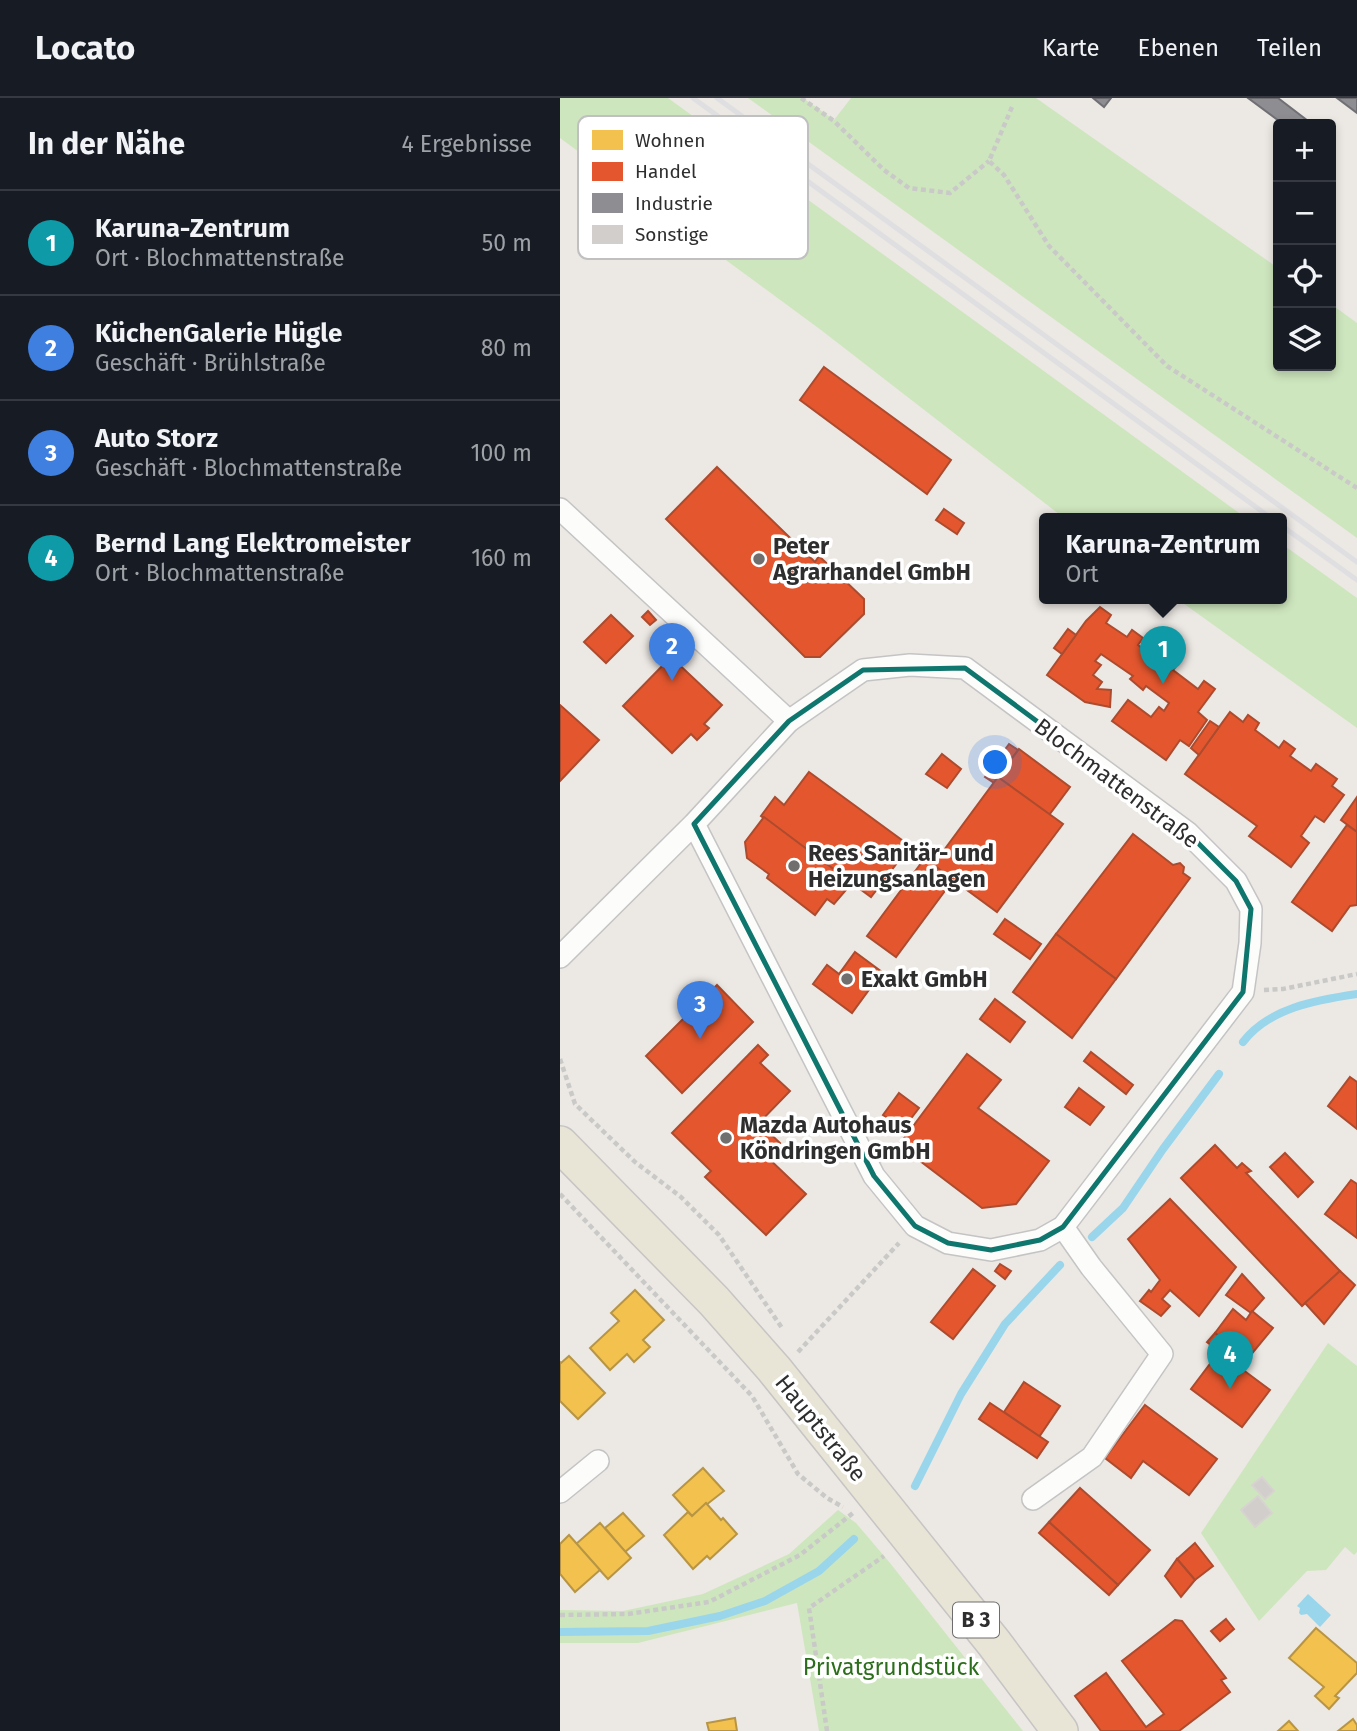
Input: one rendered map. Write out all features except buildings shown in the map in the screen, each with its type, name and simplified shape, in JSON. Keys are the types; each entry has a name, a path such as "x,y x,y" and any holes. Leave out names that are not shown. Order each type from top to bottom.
{"main road":[{"name":"Hauptstraße","path":"560,1144 714,1301 774,1369 994,1643 1060,1731"}],"street":[{"path":"560,509 789,721"},
{"name":"Blochmattenstraße","path":"560,957 694,824 789,721 863,670 909,665 965,668 1188,832 1236,881 1251,909 1250,943 1243,992 1063,1227 1040,1240 991,1250 948,1243 915,1226 874,1177 694,824"},
{"path":"1032,1499 1092,1457 1162,1354 1091,1267 1063,1227"},
{"path":"560,1492 598,1461"}],"path":[{"path":"802,98 834,121 884,170 909,188 950,193 989,162 1012,107"},
{"path":"989,162 1004,175 1049,246 1167,366 1357,488"},
{"path":"1243,992 1283,989 1357,974"},
{"path":"560,1194 752,1396 798,1474 827,1498 854,1513 800,1555 709,1602 628,1614 560,1615"},
{"path":"774,1369 798,1352 915,1226"},
{"path":"827,1731 809,1608 889,1553"}],"highlighted area":[{"path":"965,668 1188,833 1236,881 1251,909 1243,992 1063,1227 1040,1240 991,1250 948,1243 915,1226 874,1176 720,879 694,824 789,721 863,670"}],"green space":[{"path":"560,98 668,98 693,116 578,116 578,151 560,138"},
{"path":"748,98 803,98 834,120 851,98 1036,98 1273,264 1273,371 1336,371 1336,308 1357,323 1357,538 808,141 808,116 773,116"},
{"path":"808,200 1239,513 1058,513 724,259 808,259"},
{"path":"1287,548 1357,598 1357,728 1184,604 1287,604"},
{"path":"1328,1343 1357,1366 1357,1552 1354,1555 1345,1547 1326,1570 1307,1571 1259,1621 1201,1533"},
{"name":"Privatgrundstück","path":"838,1510 856,1523 890,1563 1023,1731 819,1731 797,1603 638,1643 560,1643 560,1610 623,1611 703,1594 789,1554"}],"water":[{"path":"1308,1594 1331,1615 1320,1627 1307,1614 1299,1613 1300,1608 1297,1606"}],"waterway":[{"path":"1243,1042 1254,1030 1280,1013 1326,999 1357,994"},
{"path":"1092,1237 1123,1208 1219,1074"},
{"path":"915,1486 961,1394 1005,1324 1060,1265"},
{"path":"560,1632 648,1631 720,1616 765,1601 819,1571 854,1539"}],"railway":[{"path":"693,98 718,116"},
{"path":"717,98 742,116"},
{"path":"808,164 1357,562"},
{"path":"808,182 1264,513"},
{"path":"1287,530 1357,580"}],"place":[{"name":"Peter Agrarhandel GmbH","path":"759,559"},
{"name":"KüchenGalerie Hügle","path":"672,681"},
{"name":"Karuna-Zentrum","path":"1163,684"},
{"name":"Rees Sanitär- und Heizungsanlagen","path":"794,866"},
{"name":"Exakt GmbH","path":"847,979"},
{"name":"Auto Storz","path":"700,1039"},
{"name":"Mazda Autohaus Köndringen GmbH","path":"726,1138"},
{"name":"Bernd Lang Elektromeister","path":"1230,1389"}]}
